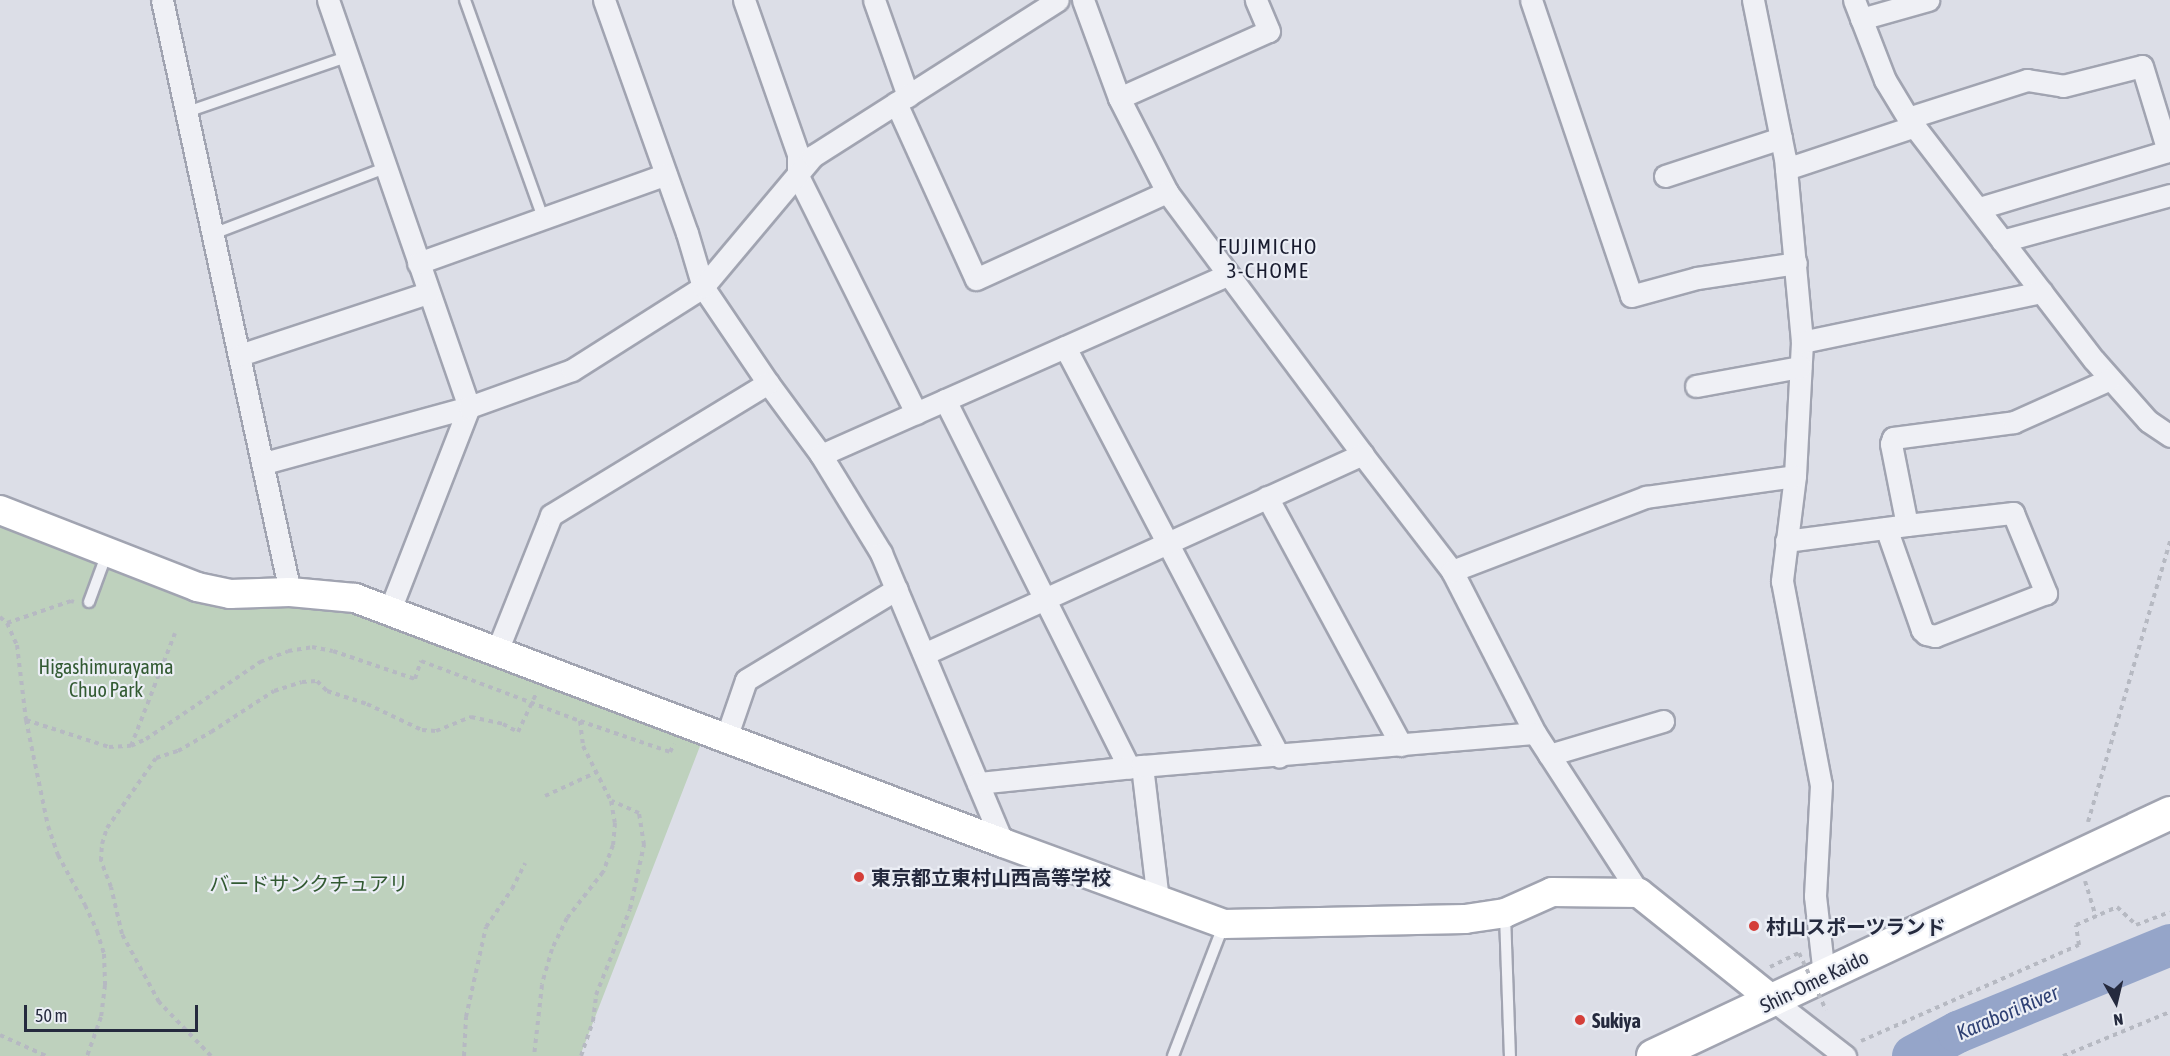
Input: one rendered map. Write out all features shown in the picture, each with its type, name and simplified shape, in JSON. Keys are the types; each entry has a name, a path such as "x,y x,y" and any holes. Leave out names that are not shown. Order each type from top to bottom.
{"main road":[{"name":"Shin-Ome Kaido","path":"1653,1056 2170,813"}],"street":[{"path":"162,0 264,463 290,592"},
{"path":"327,0 469,407 390,610"},
{"path":"604,0 666,174 703,287 768,383 821,455 881,553 1003,843"},
{"path":"744,0 798,154 798,176 916,413"},
{"path":"874,0 902,100 976,279 1167,192"},
{"path":"264,463 469,407 572,370 703,287 813,156 1058,0"},
{"path":"1083,0 1119,98 1167,192 1452,571 1535,733 1639,893 1843,1053"},
{"path":"1119,98 1269,31 1256,0"},
{"path":"1530,0 1631,296 1697,278 1796,262"},
{"path":"1753,0 1786,169 1802,342 1796,476 1782,581 1821,785 1815,896 1824,975"},
{"path":"1928,0 1857,10 1885,80 1911,122 2110,379 2148,421 2170,436"},
{"path":"1786,169 2027,80 2063,86 2142,66 2168,151 1979,208"},
{"path":"1665,176 1781,138"},
{"path":"418,263 666,174"},
{"path":"2002,241 2170,195"},
{"path":"821,455 1228,275"},
{"path":"1802,342 2042,292"},
{"path":"240,355 428,293"},
{"path":"1065,347 1279,756"},
{"path":"1696,386 1800,367"},
{"path":"1786,541 1897,527 2013,513 2046,593 1935,636 1926,634 1922,630 1897,527 1893,438 2014,422 2110,379"},
{"path":"497,651 551,515 768,383"},
{"path":"945,400 1044,599 1136,767 1158,900"},
{"path":"924,654 1362,454"},
{"path":"1452,571 1646,497 1796,476"},
{"path":"1267,497 1401,745"},
{"path":"0,510 197,587 230,594 290,592 355,598 1224,924 1465,919 1505,913 1552,892 1639,893"},
{"path":"726,738 746,680 897,590"},
{"path":"1549,755 1663,721"},
{"path":"978,783 1136,767 1535,733"}],"lane":[{"path":"465,0 543,218"},
{"path":"187,112 347,57"},
{"path":"213,234 385,168"},
{"path":"89,602 107,553"},
{"path":"1505,913 1510,1056"},
{"path":"1173,1056 1224,924"}],"path":[{"path":"2096,916 2077,857 2170,541"},
{"path":"7,623 71,600 80,605 89,602"},
{"path":"0,617 7,623 16,645 26,720 54,845 97,931 104,954 105,984 101,1017 87,1056"},
{"path":"131,746 175,633"},
{"path":"26,720 109,747 131,746 147,739 260,662 288,651 312,647 333,651 415,679 421,661 670,752 686,722"},
{"path":"211,1056 159,1002 122,934 111,887 101,861 102,844 107,828 156,758 178,751 212,732 274,691 302,682 316,681 327,691 367,704 422,730 436,731 471,717 503,724 518,732 532,702"},
{"path":"534,1056 542,985 552,949 567,918 603,872 613,845 615,823 611,801 583,746 580,721"},
{"path":"545,796 597,772"},
{"path":"581,1056 593,1021 596,995 630,909 644,845 639,813 611,801"},
{"path":"464,1056 466,1017 486,927 512,889 525,863"},
{"path":"1843,1053 2079,945 2076,925 2116,907 2136,925 2170,912"},
{"path":"1769,968 1799,953 1826,1010"},
{"path":"2063,1056 2170,1012"},
{"path":"0,1035 46,1056"}],"green space":[{"path":"0,522 174,590 352,604 702,741 580,1056 0,1056"}],"waterway":[{"name":"Karabori River","path":"1913,1056 1958,1032 2170,945"}],"place":[{"name":"東京都立東村山西高等学校","path":"859,877"},
{"name":"村山スポーツランド","path":"1754,926"},
{"name":"Sukiya","path":"1580,1020"}],"district":[{"name":"FUJIMICHO 3-CHOME","path":"1268,258"}],"park label":[{"name":"Higashimurayama Chuo Park","path":"106,678"},
{"name":"バードサンクチュアリ","path":"309,883"}]}
